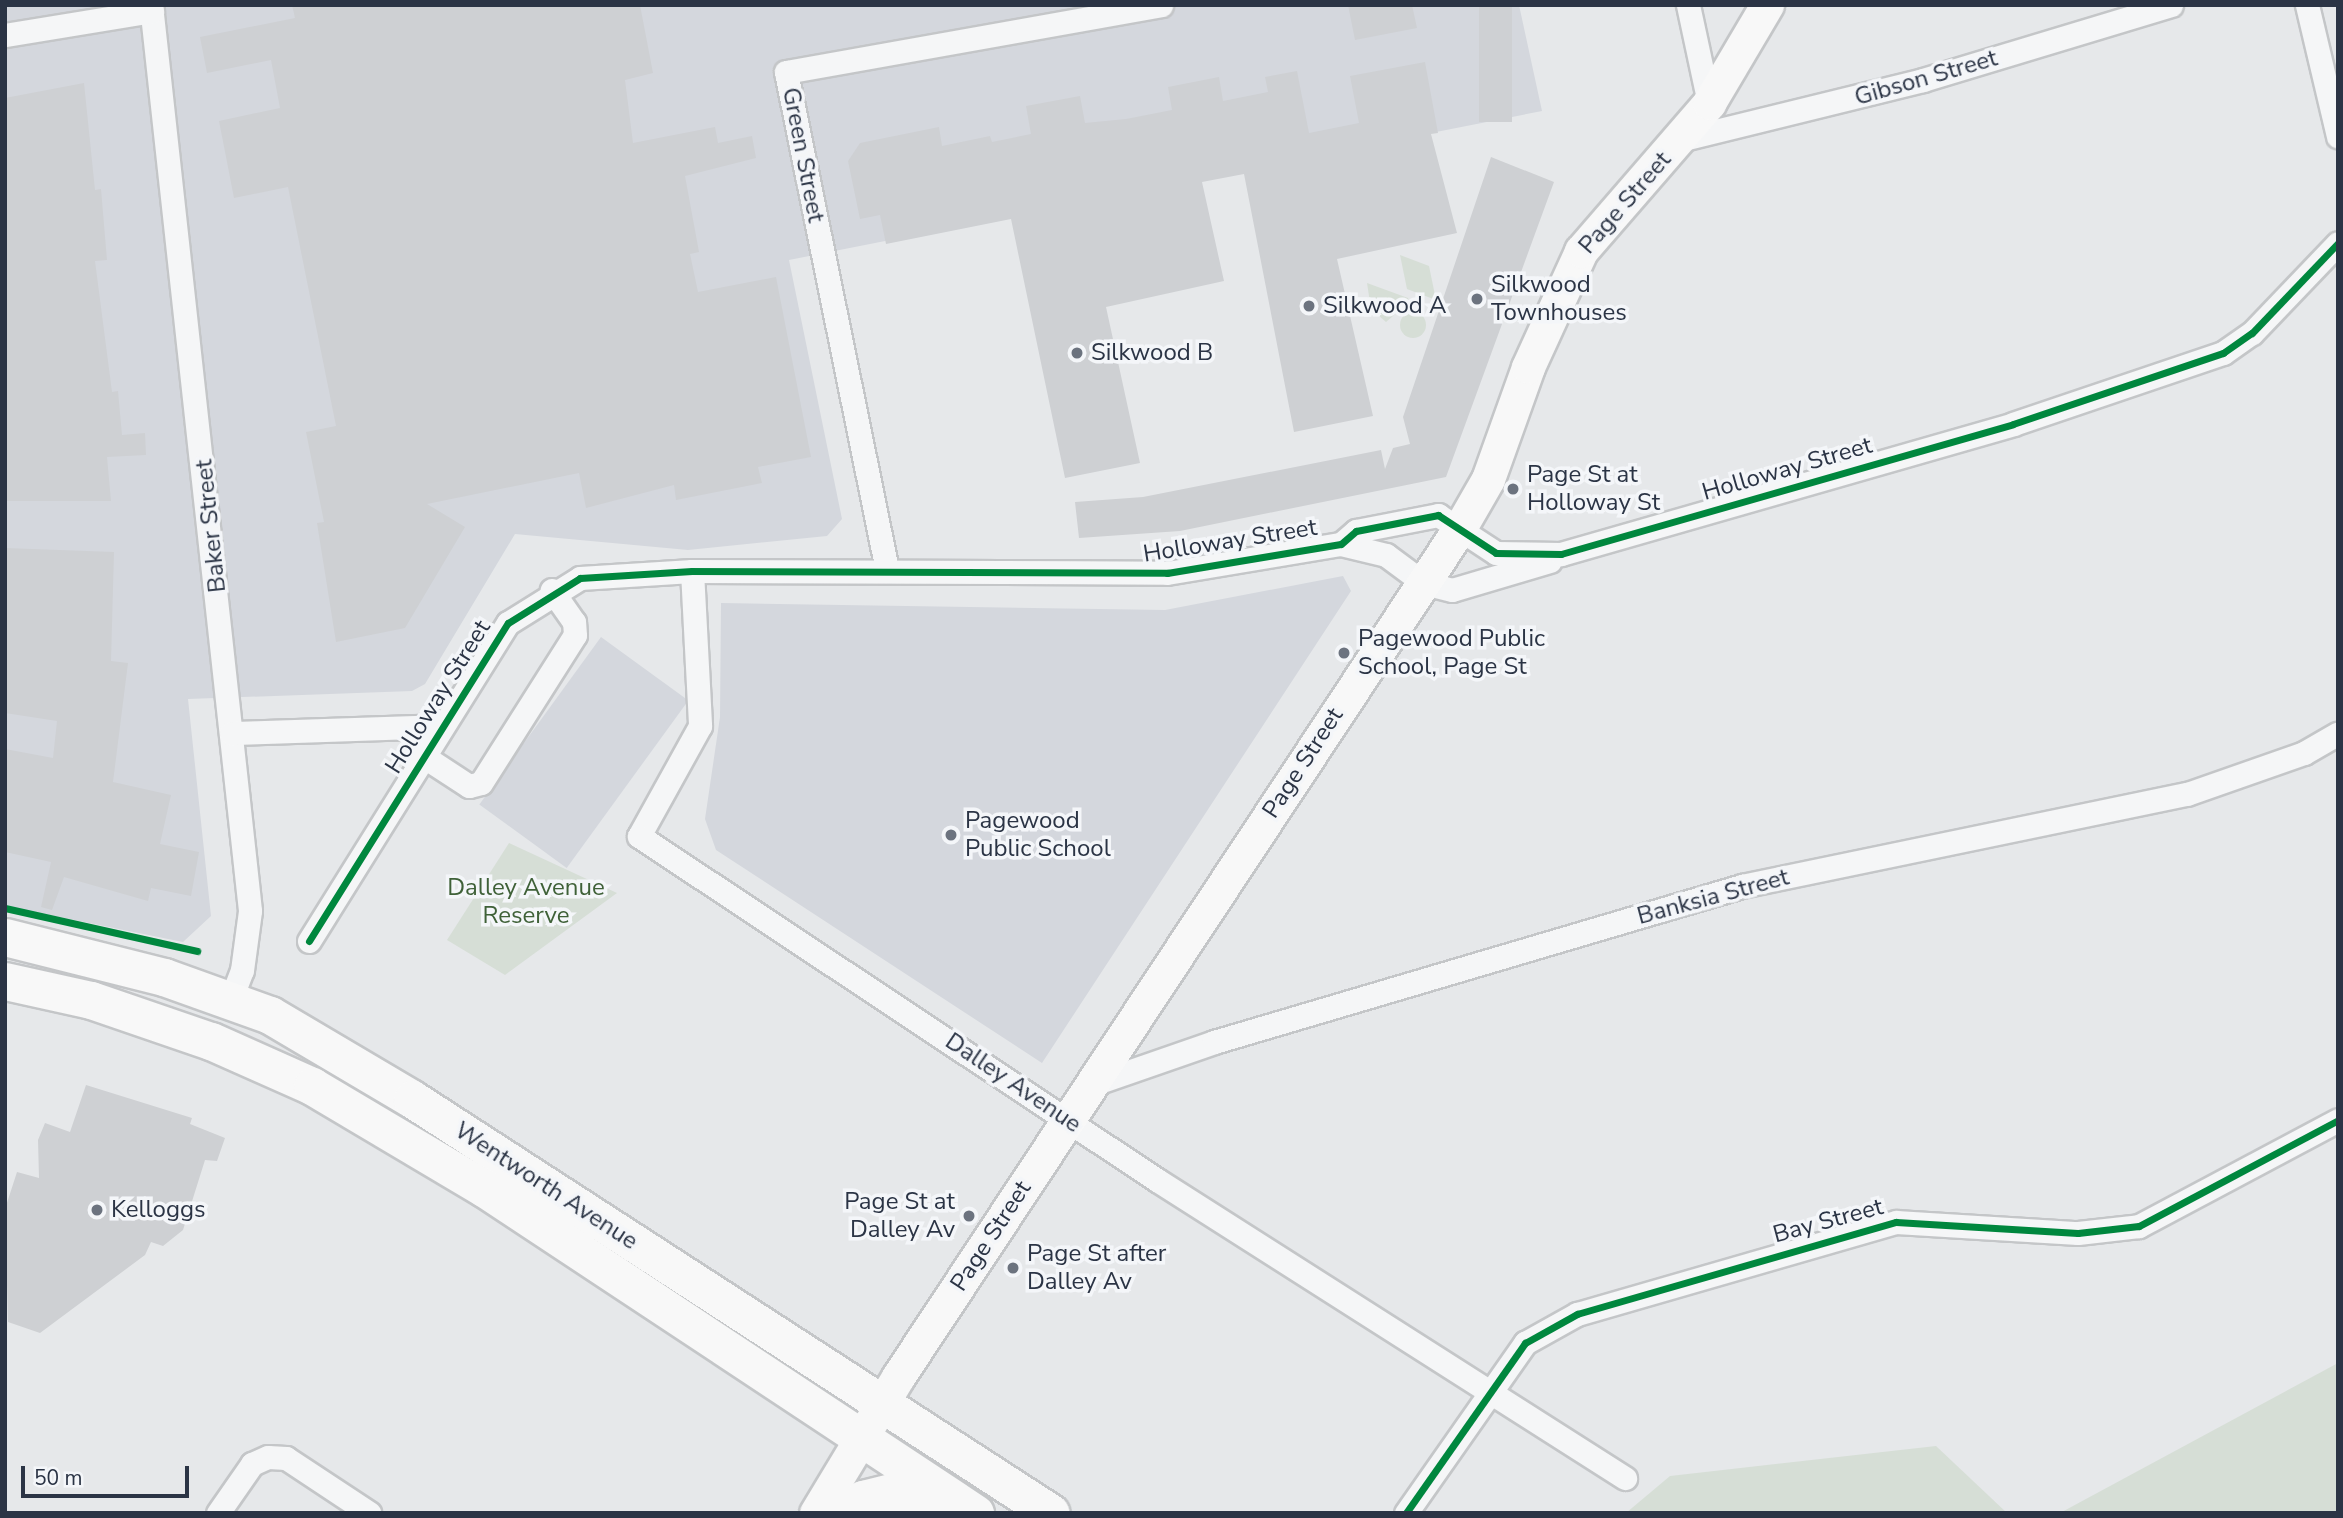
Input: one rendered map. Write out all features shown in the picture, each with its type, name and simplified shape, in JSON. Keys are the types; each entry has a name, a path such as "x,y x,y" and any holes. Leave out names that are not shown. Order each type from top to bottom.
{"main road":[{"name":"Page Street","path":"816,1513 863,1441 883,1402 1461,526 1488,480 1528,367 1581,251 1679,141 1709,103 1767,5"},
{"name":"Wentworth Avenue","path":"5,937 231,998 412,1099 1051,1513"},
{"name":"Wentworth Avenue","path":"5,981 91,1000 211,1041 312,1086 409,1141 975,1513"},
{"name":"Baker Street","path":"211,1041 231,998"},
{"path":"845,1513 863,1499 892,1492 943,1513"}],"street":[{"name":"Green Street","path":"887,570 786,72 1161,5"},
{"path":"1688,5 1709,103"},
{"name":"Gibson Street","path":"1679,141 1898,87 2171,5"},
{"path":"2307,5 2338,136"},
{"path":"5,36 151,8"},
{"name":"Baker Street","path":"151,8 250,911 242,970 231,998"},
{"name":"Holloway Street","path":"309,941 440,726 508,623 552,590 580,578 692,571 1167,573 1341,544 1386,555 1424,583 1465,587 1561,554 2014,425 2223,353 2252,333 2338,243"},
{"name":"Holloway Street","path":"1341,544 1356,531 1438,515 1461,526 1496,553 1561,554"},
{"name":"Dalley Avenue","path":"692,571 700,726 639,836 1068,1119 1626,1478"},
{"path":"423,756 469,786 481,783 575,635 574,622 552,590"},
{"name":"Holloway Street","path":"231,733 440,726"},
{"name":"Banksia Street","path":"1093,1084 1214,1042 1742,886 2187,794 2304,753 2338,733"},
{"name":"Bay Street","path":"1406,1513 1489,1388 1525,1343 1577,1314 1896,1222 2078,1233 2139,1226 2338,1121"},
{"path":"218,1513 252,1464 286,1458 369,1513"}],"shaded area":[{"path":"5,5 1519,5 1542,111 789,260 842,519 827,536 688,550 515,534 425,684 412,691 188,699 211,916 183,942 5,906"},
{"name":"Pagewood Public School","path":"1343,576 1351,591 1042,1063 716,850 705,819 720,717 721,603 1165,610"},
{"path":"601,637 688,700 567,868 479,804"}],"green space":[{"path":"1400,255 1429,266 1436,300 1407,289"},
{"path":"1367,283 1408,298 1409,302 1386,322 1371,309"},
{"path":"1413,312 1422,316 1426,325 1422,334 1413,338 1404,334 1400,325 1404,316"},
{"name":"Dalley Avenue Reserve","path":"509,843 617,893 505,975 447,940"},
{"path":"2338,1363 2338,1513 2060,1513"},
{"path":"1936,1446 2007,1513 1626,1513 1670,1476"}],"building":[{"path":"292,5 640,5 653,73 625,80 633,143 715,127 718,143 752,136 756,158 685,176 699,252 690,254 698,292 776,277 811,457 758,467 762,483 676,500 674,485 586,508 579,473 427,504 465,527 405,628 336,642 317,523 324,522 306,432 336,426 288,187 234,198 219,121 280,108 271,60 207,73 200,37 295,18"},
{"path":"1348,5 1412,5 1417,28 1355,40"},
{"path":"1479,5 1512,5 1512,122 1479,122"},
{"path":"1425,62 1438,133 1431,134 1457,233 1337,259 1373,416 1294,432 1244,174 1202,182 1224,281 1106,307 1140,463 1065,478 1011,219 886,244 880,215 860,219 848,161 860,143 939,127 942,146 990,136 992,142 1031,134 1026,106 1080,96 1085,123 1126,119 1172,110 1168,87 1219,77 1223,101 1268,92 1265,77 1297,71 1309,133 1359,123 1350,76"},
{"path":"84,83 95,190 101,189 107,260 95,261 112,392 118,391 122,435 145,433 146,455 107,457 111,501 5,501 5,98"},
{"path":"1491,157 1554,182 1446,477 1180,531 1079,538 1075,502 1143,497 1381,450 1385,469 1393,448 1410,444 1403,417"},
{"path":"5,548 114,552 111,661 128,663 113,782 171,795 160,844 199,852 191,896 151,888 148,901 64,877 52,910 41,907 51,862 5,852 5,749 53,758 57,721 5,713"},
{"name":"Kelloggs","path":"86,1085 192,1118 190,1124 225,1138 217,1161 205,1160 183,1230 163,1246 151,1242 145,1255 40,1333 8,1322 5,1209 17,1172 39,1178 38,1140 45,1123 70,1132"}],"cycle path":[{"path":"309,941 508,623 580,578 692,571 1167,573 1341,544 1356,531 1438,515 1496,553 1561,554 2013,424 2223,353 2252,333 2338,243"},
{"path":"5,908 197,951"},
{"path":"1406,1513 1525,1343 1577,1314 1896,1222 2078,1233 2139,1226 2338,1120"}],"place":[{"name":"Silkwood Townhouses","path":"1477,299"},
{"name":"Silkwood A","path":"1309,306"},
{"name":"Silkwood B","path":"1077,353"},
{"name":"Page St at Holloway St","path":"1513,489"},
{"name":"Pagewood Public School, Page St","path":"1344,653"},
{"name":"Pagewood Public School","path":"951,835"},
{"name":"Kelloggs","path":"97,1210"},
{"name":"Page St at Dalley Av","path":"969,1216"},
{"name":"Page St after Dalley Av","path":"1013,1268"}]}
